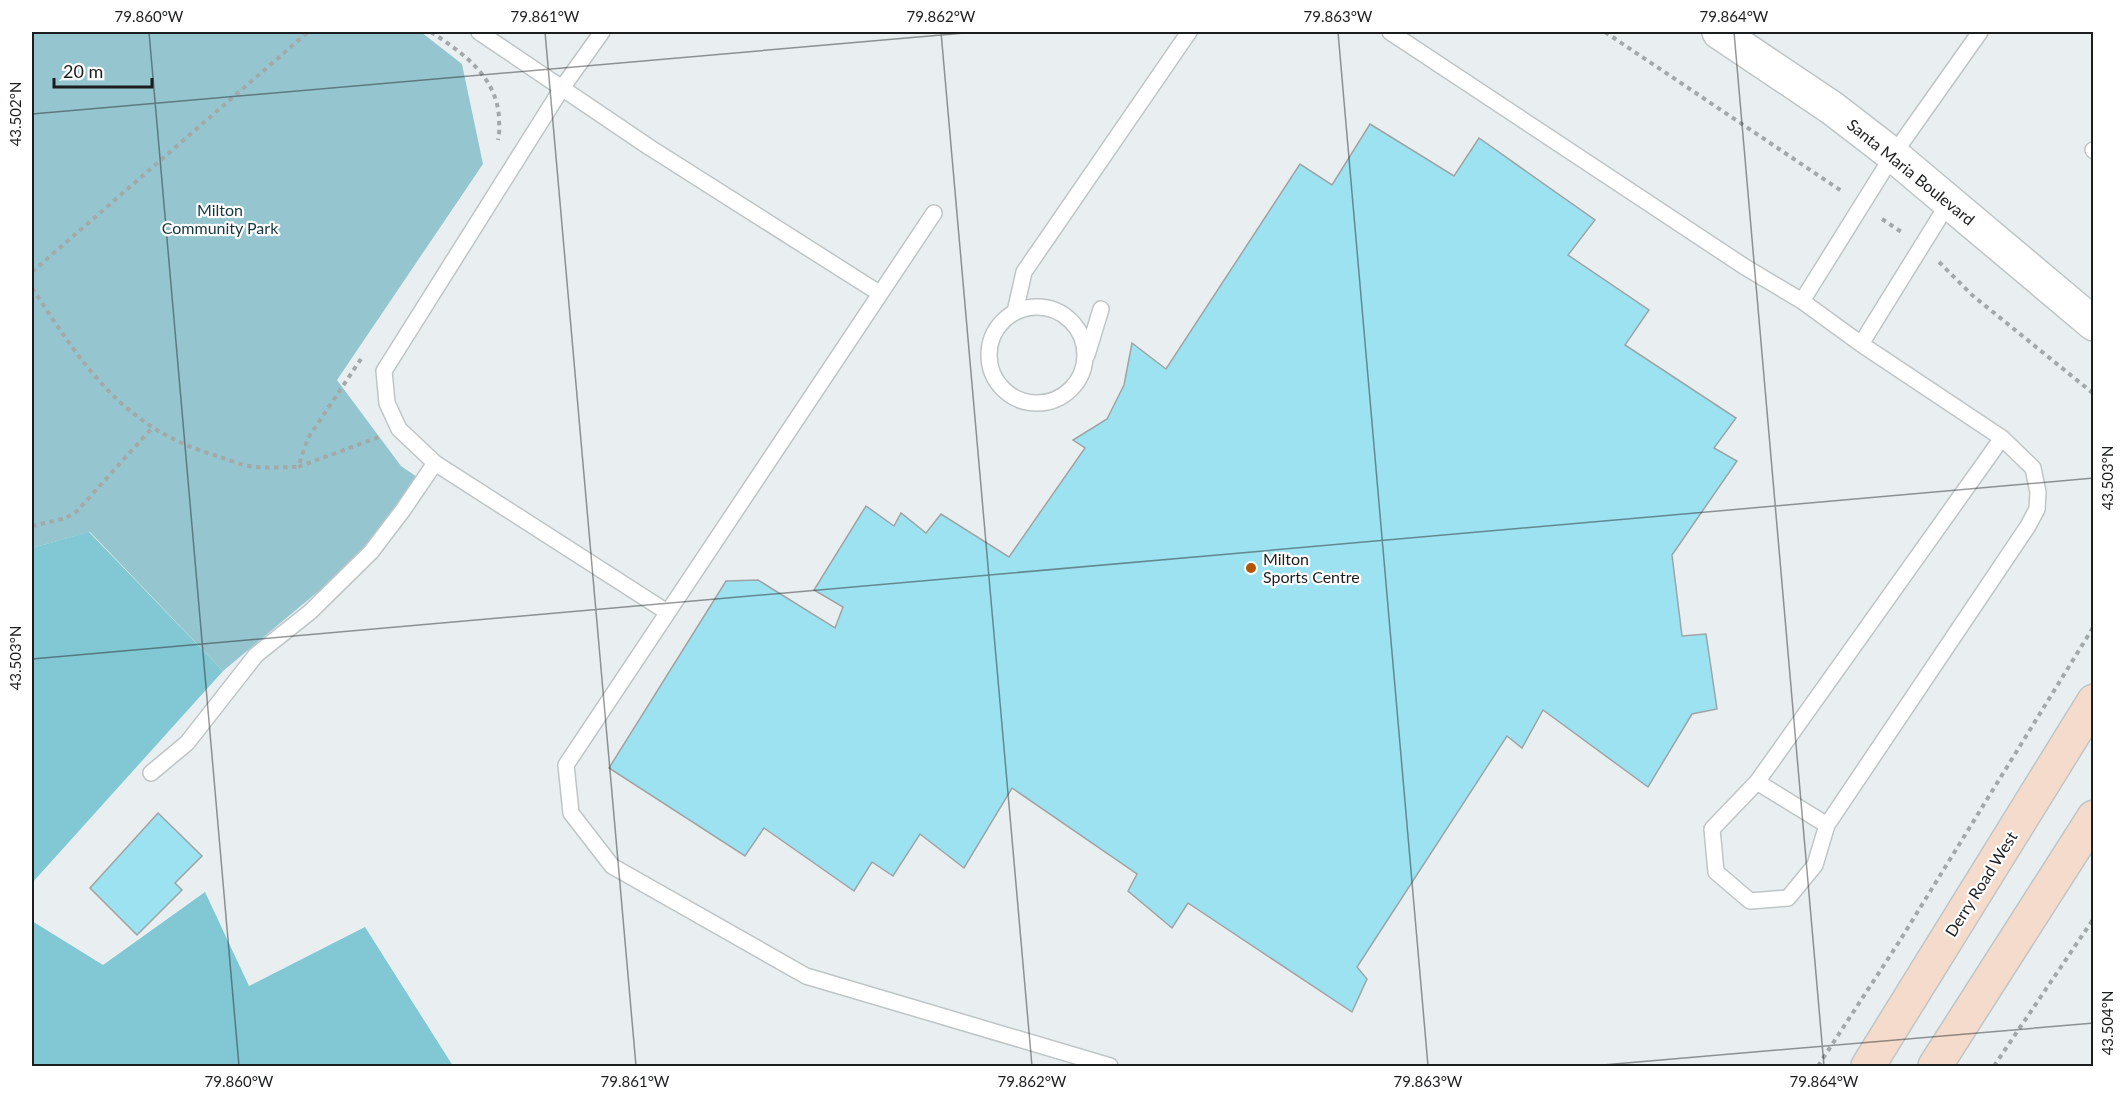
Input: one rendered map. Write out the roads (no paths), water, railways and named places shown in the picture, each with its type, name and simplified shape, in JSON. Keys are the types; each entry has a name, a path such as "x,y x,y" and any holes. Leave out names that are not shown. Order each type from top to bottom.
{"main road":[{"name":"Derry Road West","path":"1868,1066 2094,701"},
{"path":"1935,1066 2094,817"}],"street":[{"name":"Santa Maria Boulevard","path":"1719,32 1832,108 1893,155 2094,324"}],"lane":[{"path":"479,32 649,147 879,293"},
{"path":"602,32 562,88 384,371 387,403 399,429 435,463 668,612"},
{"path":"1015,312 1024,272 1190,32"},
{"path":"1390,32 1735,261 1802,301 1861,344 2002,438 2033,468 2038,492 2037,509 1827,825 1815,865 1788,898 1750,901 1716,872 1712,830 1757,782 2002,438"},
{"path":"1802,301 1893,155 1980,32"},
{"path":"1861,344 1949,202"},
{"path":"934,213 566,765 571,813 612,866 806,976 1110,1066"},
{"path":"1084,364 1085,349 1072,321 1059,312 1045,308 1029,307 1015,312 1002,322 993,336 989,352 990,368 998,382 1009,394 1024,401 1040,403 1056,399 1079,379 1084,364 1101,309"},
{"path":"151,773 187,743 256,655 310,612 371,552 435,463"},
{"path":"1757,782 1827,825"}],"place":[{"name":"Milton Sports Centre","path":"1251,568"}],"park label":[{"name":"Milton Community Park","path":"220,219"}]}
